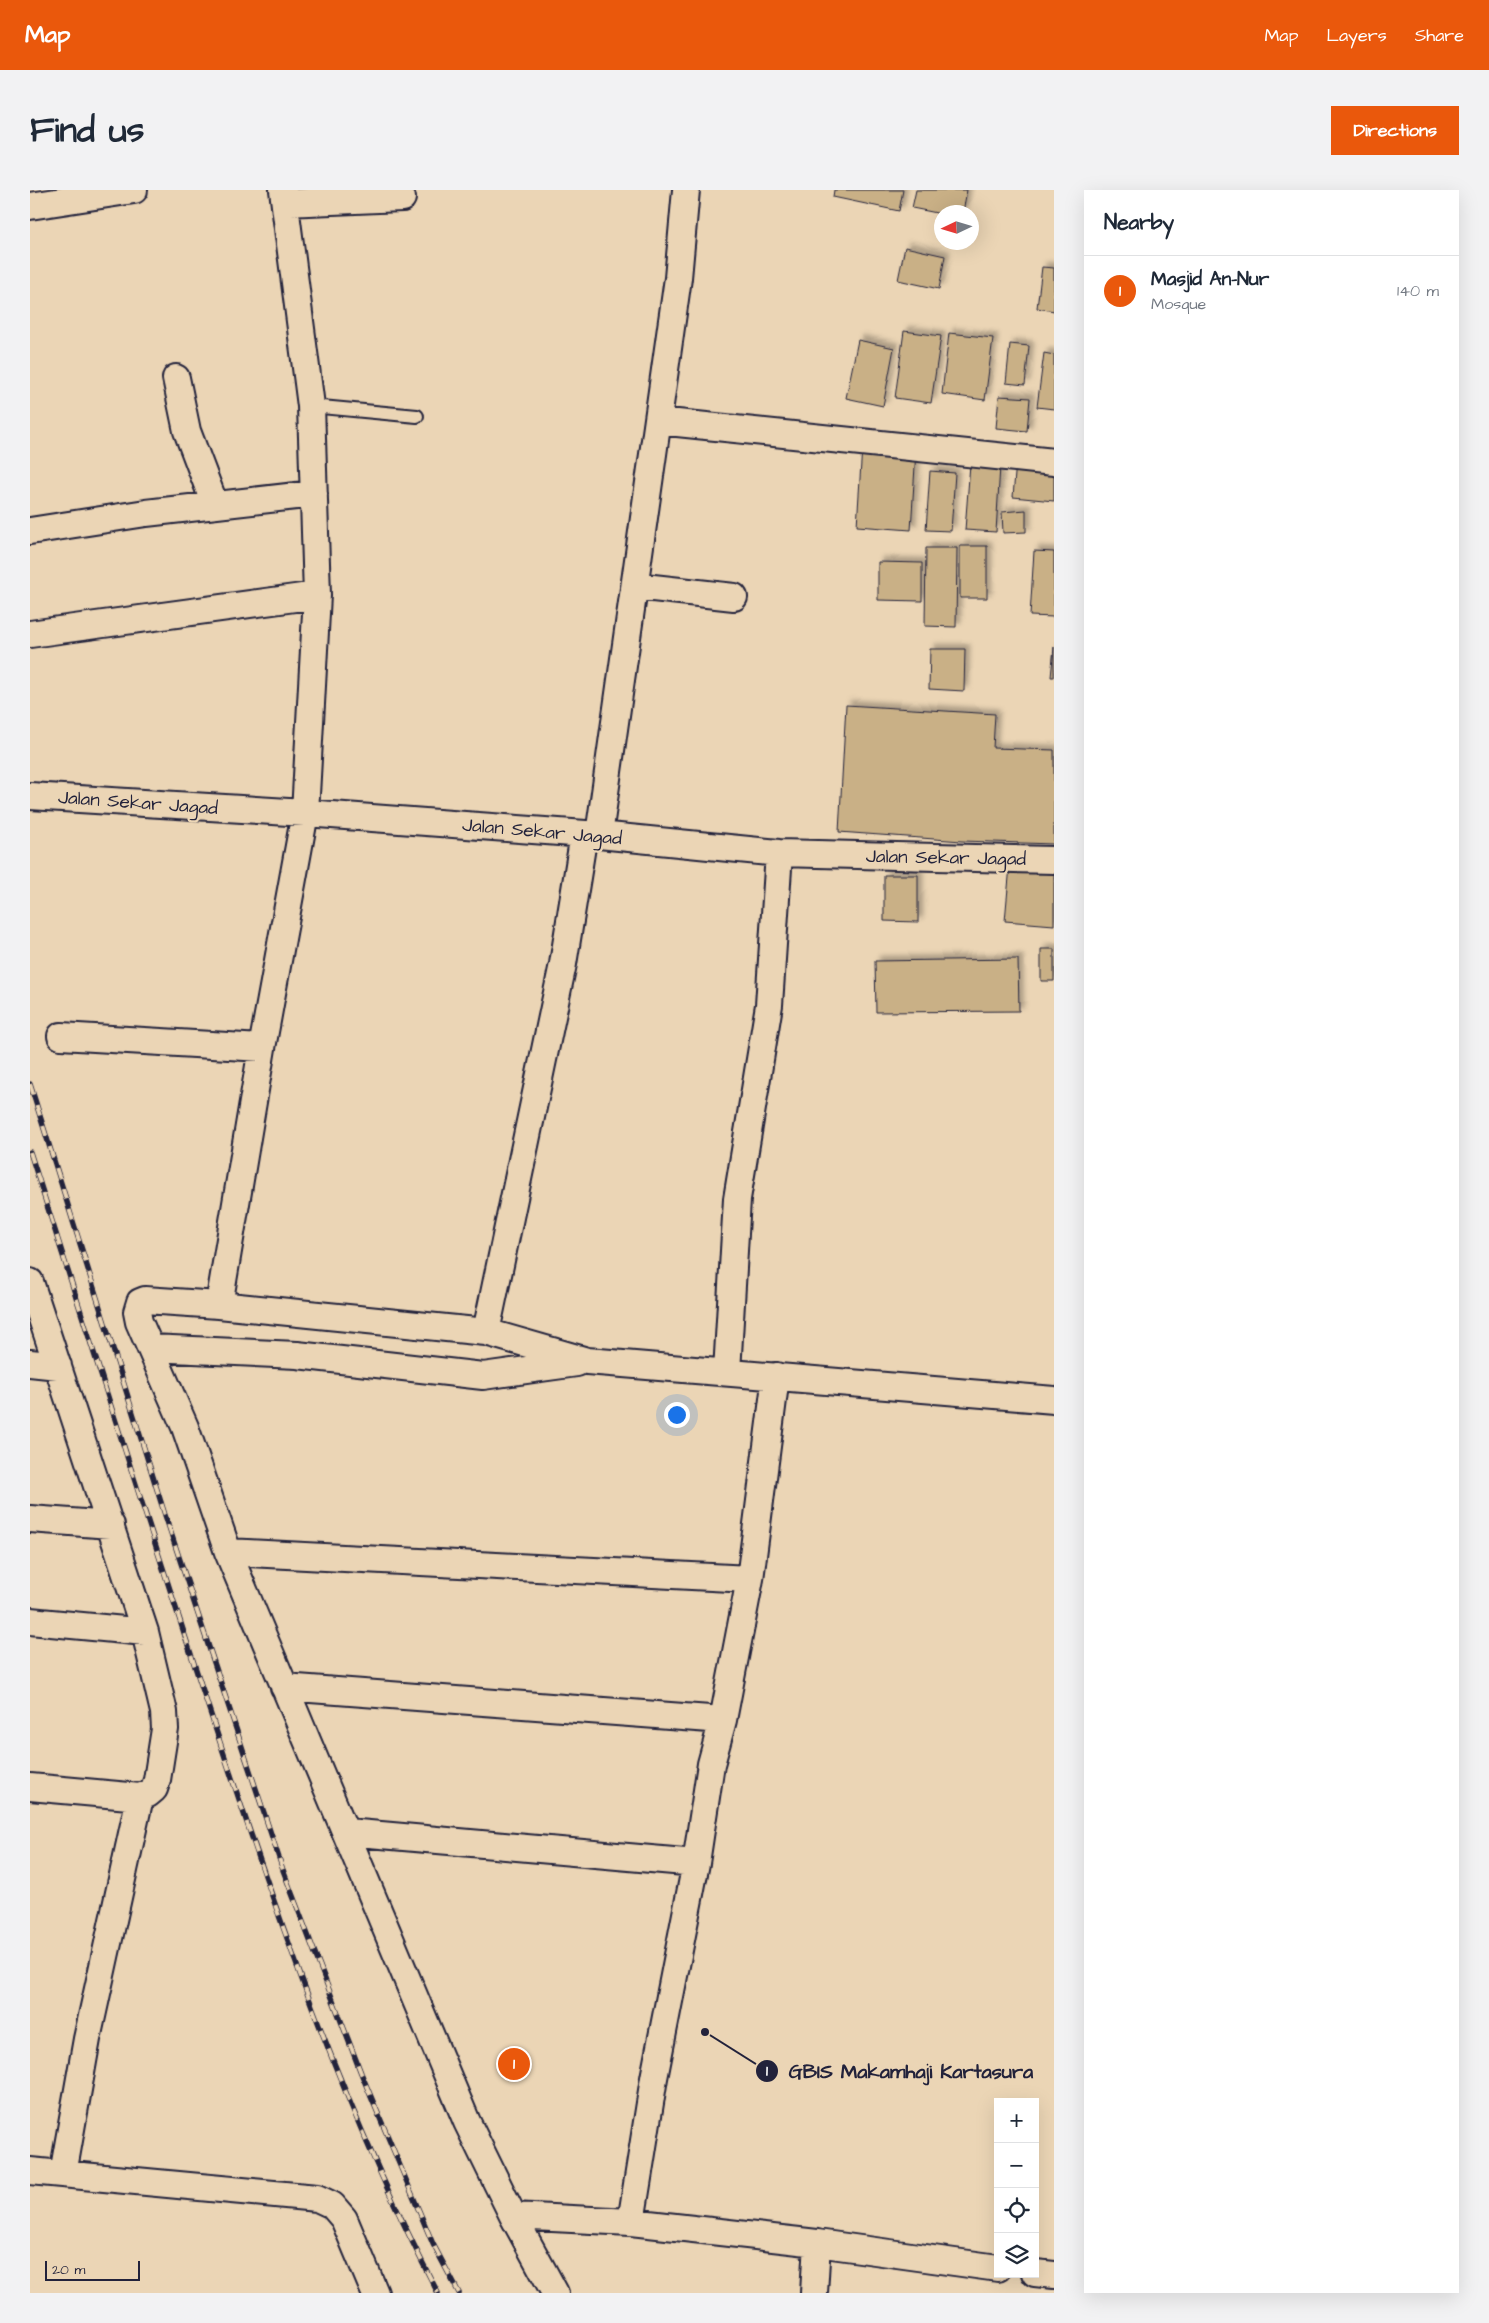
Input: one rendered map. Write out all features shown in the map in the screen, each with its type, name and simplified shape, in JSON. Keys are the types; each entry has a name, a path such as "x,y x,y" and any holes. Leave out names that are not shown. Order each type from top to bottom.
{"street":[{"path":"30,206 134,190"},
{"path":"486,1332 592,835 635,586 678,278 686,190"},
{"path":"219,1304 262,1048 305,813 318,595 311,406 284,197 402,198"},
{"path":"176,378 187,431 215,505"},
{"path":"658,421 1054,462"},
{"path":"30,531 146,513 314,494"},
{"path":"635,586 734,597"},
{"path":"30,634 318,595"},
{"name":"Jalan Sekar Jagad","path":"30,796 305,813 592,835 779,854 1054,860"},
{"path":"728,1372 737,1199 769,1005 779,854"},
{"path":"62,1036 262,1048"},
{"path":"30,1282 145,1632 164,1712 165,1729 158,1780 148,1794 140,1797 30,1786"},
{"path":"555,2293 513,2216 467,2122 347,1832 284,1687 228,1552 185,1427 139,1322 137,1312 140,1302 145,1300 219,1304 486,1332 587,1361 1054,1400"},
{"path":"150,1348 297,1355 483,1376 587,1361"},
{"path":"30,1363 58,1366"},
{"path":"631,2222 654,2078 696,1863 712,1764 723,1720 750,1579 776,1376"},
{"path":"30,1519 111,1525"},
{"path":"228,1552 750,1579"},
{"path":"30,1621 145,1632"},
{"path":"284,1687 723,1720"},
{"path":"63,2174 87,2039 140,1797"},
{"path":"347,1832 696,1863"},
{"path":"30,2171 317,2198 332,2205 344,2219 375,2293"},
{"path":"513,2216 631,2222 817,2243 994,2267"},
{"path":"814,2293 817,2243"},
{"path":"1039,2273 1054,2275"}],"lane":[{"path":"311,406 417,416"}],"building":[{"path":"834,190 903,190 899,211 833,197"},
{"path":"916,190 967,190 964,205 934,205 934,212 912,208"},
{"path":"905,247 945,256 939,289 898,280"},
{"path":"1042,267 1054,268 1054,311 1037,308"},
{"path":"904,331 941,336 931,403 895,398"},
{"path":"949,333 993,338 985,400 942,394"},
{"path":"858,340 894,348 883,406 846,398"},
{"path":"1010,344 1029,346 1025,385 1006,383"},
{"path":"1044,353 1054,355 1054,409 1037,407"},
{"path":"999,396 1030,398 1027,431 996,428"},
{"path":"862,447 916,450 911,530 857,526"},
{"path":"1016,462 1054,466 1054,501 1013,497"},
{"path":"970,464 1000,466 996,532 965,530"},
{"path":"930,471 955,473 951,531 926,530"},
{"path":"1026,510 1026,532 1003,533 1002,512"},
{"path":"960,546 987,546 987,598 960,598"},
{"path":"926,548 957,548 956,627 925,626"},
{"path":"1034,551 1054,552 1054,617 1030,616"},
{"path":"878,562 922,563 922,601 878,600"},
{"path":"1054,647 1054,677 1051,677"},
{"path":"930,649 965,649 964,691 929,689"},
{"path":"846,705 995,714 993,748 1054,750 1054,844 962,841 839,832"},
{"path":"1010,866 1054,869 1054,925 1005,921"},
{"path":"884,875 918,875 918,922 884,921"},
{"path":"1041,949 1054,949 1054,981 1041,981"},
{"path":"1018,959 1019,1011 876,1012 875,961"}],"railway":[{"path":"30,1084 165,1515 283,1870 361,2073 433,2244 459,2293"},
{"path":"30,1152 235,1789 286,1936 341,2081 371,2152 403,2223 438,2293"}],"place":[{"name":"GBIS Makamhaji Kartasura","path":"705,2032"},
{"name":"Masjid An-Nur","path":"514,2064"}]}
